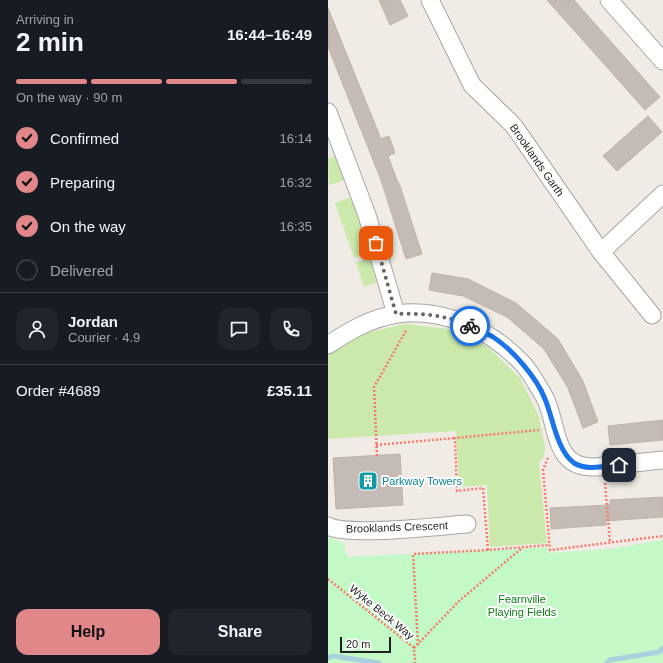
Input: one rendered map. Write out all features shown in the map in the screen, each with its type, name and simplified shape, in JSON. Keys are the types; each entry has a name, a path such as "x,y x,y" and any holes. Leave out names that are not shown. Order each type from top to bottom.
{"street":[{"name":"Brooklands Garth","path":"430,0 472,85 514,126 601,252 652,315"},
{"path":"609,0 663,61"},
{"path":"328,112 367,214 396,314"},
{"path":"601,252 663,194"},
{"path":"328,345 358,326 396,314 418,313 457,320 493,337 523,364 545,398 567,457 575,464 585,467 600,467 663,460"},
{"name":"Brooklands Crescent","path":"328,526 334,530 374,531 467,524"}],"path":[{"path":"377,456 374,387 394,350 418,313"},
{"path":"376,445 455,438 557,433 543,470 550,550 663,536"},
{"path":"455,438 457,491 483,488 488,550"},
{"path":"600,467 610,542"},
{"path":"418,645 414,554 549,545"},
{"path":"414,648 459,601 523,547"},
{"name":"Wyke Beck Way","path":"328,579 414,648 415,663"}],"green space":[{"path":"336,156 345,180 329,185 328,159"},
{"path":"352,197 369,253 354,258 335,203"},
{"path":"371,258 376,283 364,287 356,262"},
{"path":"405,324 448,329 488,347 520,378 539,417 545,447 544,456 539,463 547,543 490,547 487,485 459,487 456,431 328,439 328,355 362,334"},
{"name":"Fearnville Playing Fields","path":"328,537 344,543 347,557 548,547 548,553 611,549 663,540 663,663 328,663"}],"building":[{"path":"379,0 400,0 408,16 390,25"},
{"path":"547,0 574,0 660,97 645,110"},
{"path":"328,8 381,139 389,136 395,153 388,156 399,183 422,254 406,259 381,180 328,47"},
{"path":"648,116 662,132 617,171 603,156"},
{"path":"432,273 468,279 516,303 558,339 583,381 598,422 583,428 568,388 544,349 507,317 463,296 429,290"},
{"path":"663,420 663,440 610,445 608,426"},
{"name":"Parkway Towers","path":"400,454 403,505 336,509 333,458"},
{"path":"663,497 663,517 605,521 606,525 551,529 550,508 610,505 610,500"}],"waterway":[{"path":"607,663 610,660 659,652 663,648"},
{"path":"328,658 333,656 379,663"}],"way so far":[{"path":"376,243 396,314 418,313 457,320 470,326"}],"place":[{"name":"Parkway Towers","path":"368,481"}],"route":[{"path":"470,326 493,337 523,364 545,398 562,448 567,457 575,464 585,467 619,465"}]}
